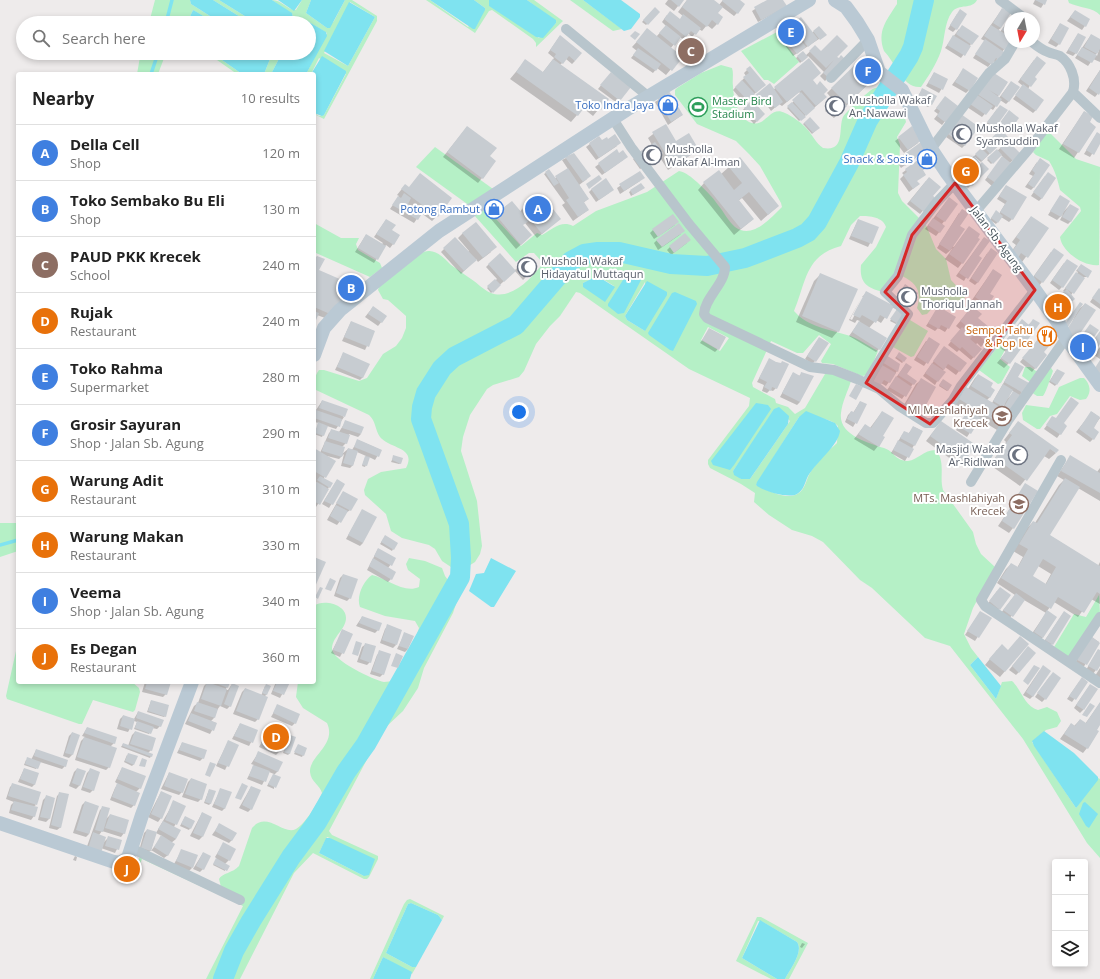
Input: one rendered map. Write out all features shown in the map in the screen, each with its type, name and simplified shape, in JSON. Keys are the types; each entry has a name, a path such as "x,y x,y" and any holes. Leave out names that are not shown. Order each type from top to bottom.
{"street":[{"path":"316,350 324,328 352,298 439,231 613,119 809,0"},
{"path":"831,78 868,40 852,14 835,0"},
{"path":"1000,0 1016,12"},
{"path":"566,29 650,97"},
{"name":"Jalan Sb. Agung","path":"868,40 879,72 902,90 931,149 1035,290 1059,324 1066,338 1100,385"},
{"path":"931,149 988,73 1005,59 1011,48"},
{"path":"976,211 1029,149 1073,92 1073,77 1071,68 1058,55 1040,48"},
{"path":"1073,92 1100,118"},
{"path":"613,119 631,147 689,224 726,267 725,274 705,307 704,314 707,318 810,367 831,370 879,389 899,406 926,423 933,423 953,400 961,386 1035,290"},
{"path":"866,383 908,314 885,292 888,286 898,276 912,235 936,203 955,183"},
{"path":"971,482 1009,419 1066,338"},
{"path":"1061,460 981,600 985,606 1100,683"},
{"path":"1070,662 1100,617"},
{"path":"0,823 120,863 128,858 133,849 142,815 191,684"},
{"path":"133,849 240,900"}],"highlighted area":[{"path":"955,183 1035,290 953,400 930,424 866,383 908,314 885,292 898,276 912,235"}],"green space":[{"path":"155,0 190,0 191,4 210,16 203,16 193,10 190,16 151,16"},
{"path":"213,0 219,0 245,16 239,16"},
{"path":"272,0 276,0 293,10 296,10 302,0 311,0 306,13 310,16 293,16"},
{"path":"345,0 352,0 377,16 377,21 324,119 316,114 319,116 324,115 346,74 319,58 312,72 307,72 313,60 316,60 316,54 327,33 316,26 316,20 327,28 334,21","holes":["350,2 375,17 348,66 324,53"]},
{"path":"426,0 430,0 468,27 485,8 474,0 489,0 490,6 539,38 556,23 556,21 527,0 534,0 563,21 536,47 536,43 533,39 492,10 489,11 475,33"},
{"path":"570,0 583,0 622,29 613,31"},
{"path":"897,0 977,0 972,5 955,9 949,16 939,56 921,87 909,84 904,79 884,51 882,44 882,32 884,26 897,4"},
{"path":"1068,0 1100,0 1100,15 1094,10 1073,5 1069,3"},
{"path":"777,32 799,62 774,84 768,80 764,80 741,51"},
{"path":"139,60 163,60 159,72 137,72"},
{"path":"217,60 222,60 239,72 234,72"},
{"path":"270,60 278,60 272,72 265,72"},
{"path":"721,65 732,68 734,96 740,113 747,121 752,123 761,122 775,112 780,111 802,124 823,148 830,148 838,143 843,117 872,89 881,87 890,90 886,115 889,117 904,114 906,122 897,137 900,145 898,193 902,201 926,225 936,249 946,259 951,280 965,295 964,305 948,307 936,304 927,314 922,315 917,308 919,297 915,285 902,276 885,292 869,287 863,281 861,265 876,247 886,227 879,219 860,216 851,225 841,246 829,250 813,263 808,271 794,311 812,324 851,336 878,351 868,375 862,376 833,364 822,363 821,361 831,344 819,335 803,353 797,353 771,341 752,383 753,387 775,399 776,403 788,407 795,414 805,408 825,374 829,372 851,381 841,413 841,421 849,432 863,441 887,449 897,458 904,461 915,459 931,450 936,450 942,465 943,490 973,532 976,544 981,554 995,567 973,608 964,634 971,648 978,657 970,665 996,699 1002,682 1012,681 1026,702 1034,708 1038,710 1047,707 1057,712 1061,721 1057,727 1046,730 1032,742 1076,808 1098,778 1100,779 1100,858 1087,843 1023,739 950,646 925,638 872,588 860,580 823,542 812,536 792,530 769,515 754,502 755,493 710,468 708,460 749,406 750,398 689,369 580,293 576,292 560,316 536,344 524,371 519,377 493,385 487,389 470,415 463,437 461,451 477,501 482,546 480,554 475,562 467,567 451,567 442,561 435,549 429,545 402,538 391,531 386,514 365,495 364,490 368,479 381,472 406,468 408,456 401,449 384,441 380,437 373,420 369,415 316,390 316,375 319,370 324,370 359,381 367,378 383,354 396,346 402,338 406,328 406,316 388,300 383,299 378,290 379,287 403,266 423,252 431,251 438,253 451,265 485,290 499,295 514,291 533,275 543,263 534,253 529,253 516,262 474,215 484,206 521,246 537,233 542,235 553,228 565,224 573,226 596,211 647,192 679,171 687,174 697,182 713,199 733,225 741,230 748,231 761,226 782,207 760,166 736,141 697,124 675,95 675,90 701,73","holes":["598,276 614,286 583,283","645,282 645,331 627,320 625,316","708,327 729,338 720,351 701,340","777,408 790,421 750,479 741,479 733,471","799,417 825,419 838,426 837,443 816,465 809,475 802,490 797,494 792,496 779,495 756,485"]},
{"path":"1048,131 1076,159 1100,167 1099,265 1087,264 1081,261 1069,253 1062,243 1060,237 1081,211 1080,207 1060,190 1055,172 1049,161 1033,152"},
{"path":"435,147 493,189 470,206 416,167"},
{"path":"316,224 341,238 359,238 356,244 358,250 380,263 382,268 370,277 316,253"},
{"path":"910,320 928,331 914,356 911,357 893,347"},
{"path":"1001,343 1006,348 1000,359 1010,367 1001,383 998,384 979,370"},
{"path":"1050,366 1053,371 1046,392 1043,396 1037,396 1031,392 1030,382 1022,376 1025,367 1030,367 1036,371"},
{"path":"1080,378 1084,378 1089,385 1090,391 1086,399 1080,400 1070,396 1057,414 1050,416 1040,429 1037,429 1023,420 1022,413 1026,405 1049,408 1059,387"},
{"path":"0,523 16,523 16,552 0,557"},
{"path":"409,558 425,561 442,568 445,576 459,595 453,613 424,668 418,688 403,711 387,726 373,748 329,831 332,835 378,856 378,859 369,877 364,879 313,853 294,873 240,979 206,979 243,906 142,859 135,877 133,877 141,853 221,887 220,877 239,866 252,828 258,823 269,822 291,830 296,829 304,822 322,793 312,778 310,772 311,766 326,744 329,731 327,723 303,708 296,697 298,684 316,684 316,605 323,603 333,604 342,609 345,613 346,618 344,626 332,648 338,658 345,664 372,678 384,682 394,681 408,660 419,628 415,621 385,616 360,607 359,599 363,585 372,575 401,587 413,589 419,587 420,579 408,570 406,564","holes":["327,837 330,838 364,876 319,853"]},
{"path":"1099,595 1100,614 1069,658 1054,647 1074,614 1086,617"},
{"path":"16,651 16,684 134,684 139,688 140,692 135,710 133,712 93,700 82,724 7,699 6,696"},
{"path":"410,899 444,916 442,920 438,915 411,903 408,904 386,953 412,967 416,967 412,974 383,957 373,979 370,979 404,904"},
{"path":"757,917 761,917 808,943 789,979 785,979 798,955 799,946 797,942 761,921 758,921 742,958 777,979 771,979 736,961"}],"water":[{"path":"190,0 213,0 239,16 210,16 191,4"},
{"path":"219,0 272,0 292,13 293,16 245,16"},
{"path":"278,0 302,0 294,11"},
{"path":"311,0 345,0 330,28 327,28 316,20 316,16 310,16 306,13"},
{"path":"430,0 474,0 485,8 485,10 475,29 473,29"},
{"path":"489,0 527,0 556,20 556,23 543,38 536,37 489,6"},
{"path":"583,0 621,0 640,14 640,17 631,29 624,31"},
{"path":"349,2 375,17 348,66 324,51"},
{"path":"193,10 203,16 190,16"},
{"path":"316,26 326,32 327,36 316,56"},
{"path":"322,56 346,71 324,115 322,116 316,114 316,72 312,72"},
{"path":"222,60 270,60 265,72 239,72"},
{"path":"278,60 314,60 307,72 272,72"},
{"path":"628,272 641,278 641,280 624,313 618,314 608,306 608,304"},
{"path":"597,276 615,287 605,302 583,287 583,283"},
{"path":"647,281 667,292 667,295 645,331 627,320 625,316"},
{"path":"675,292 696,301 697,304 673,351 648,333 672,293"},
{"path":"756,403 768,405 771,409 734,465 730,470 713,465 711,461"},
{"path":"779,407 789,416 788,424 750,479 741,479 734,475 733,471 774,409"},
{"path":"806,411 835,423 840,431 835,442 812,470 803,488 797,494 788,496 782,495 759,487 756,485 757,482 799,417"},
{"path":"491,558 516,571 494,607 491,607 469,591 476,574 484,573"},
{"path":"978,657 1001,686 996,699 970,665"},
{"path":"1044,731 1074,753 1098,777 1098,780 1076,808 1034,746 1032,741"},
{"path":"1085,802 1098,814 1089,828 1086,826 1079,814 1083,803"},
{"path":"326,838 330,838 375,859 369,875 364,876 319,853"},
{"path":"411,903 438,915 442,920 416,967 412,967 386,953 408,904"},
{"path":"760,920 797,942 799,946 798,955 785,979 777,979 742,958"},
{"path":"383,957 412,972 410,979 373,979"}],"building":[{"path":"671,0 684,0 679,7"},
{"path":"687,0 714,0 723,7 718,13 723,17 718,25 712,20 707,27 682,7"},
{"path":"740,0 745,4 738,14 722,1"},
{"path":"767,0 783,0 787,6 761,20 754,7"},
{"path":"1035,0 1047,0 1045,5"},
{"path":"655,7 660,12 648,25 643,20"},
{"path":"1002,8 1009,12 1004,12 1004,24 1001,28 993,23"},
{"path":"960,9 967,14 957,30 950,25"},
{"path":"1075,10 1090,19 1086,27 1070,17"},
{"path":"670,11 680,19 683,14 701,28 696,35 691,31 686,37 664,19"},
{"path":"801,17 818,39 808,47 791,25"},
{"path":"1060,23 1069,28 1060,45 1051,39"},
{"path":"666,25 681,37 675,46 659,33"},
{"path":"962,25 979,36 972,45 956,34"},
{"path":"991,25 1004,33 1004,48 1006,48 1005,50 984,36"},
{"path":"819,26 827,35 820,40 813,31"},
{"path":"791,27 806,47 797,54 780,33"},
{"path":"647,28 683,57 672,71 636,42"},
{"path":"635,31 640,34 635,40 630,36"},
{"path":"1078,33 1086,37 1077,54 1068,50"},
{"path":"1091,34 1100,39 1100,49 1097,54 1084,47"},
{"path":"560,35 582,53 575,61 569,56 563,64 554,57 556,54 550,50"},
{"path":"837,35 848,46 837,57 839,58 841,55 846,60 829,78 823,73 834,60 826,68 809,51 815,45 821,51"},
{"path":"953,35 971,46 965,56 947,45"},
{"path":"985,39 1004,52 999,60 996,58 992,65 975,54"},
{"path":"685,40 701,54 695,61 679,47"},
{"path":"1082,47 1097,55 1092,63 1077,55"},
{"path":"638,48 661,64 656,71 633,55"},
{"path":"803,51 808,57 802,62 797,56"},
{"path":"1037,56 1046,63 1035,77 1037,79 1031,87 1020,79"},
{"path":"809,58 821,73 813,80 817,85 820,81 828,90 824,94 827,97 816,106 802,90 787,102 774,87"},
{"path":"525,59 543,72 553,59 609,99 601,110 589,101 578,116 516,72"},
{"path":"859,61 865,67 868,64 874,71 871,74 875,78 847,104 831,88"},
{"path":"750,66 766,85 756,93 743,77 749,73 746,69"},
{"path":"963,68 978,78 970,91 955,82"},
{"path":"1100,70 1100,93 1099,95 1089,88"},
{"path":"611,72 631,87 620,101 600,85"},
{"path":"934,72 948,79 943,90 928,83"},
{"path":"994,73 1008,82 999,96 989,90 1002,99 997,107 977,94"},
{"path":"742,80 755,94 748,101 735,87"},
{"path":"1011,81 1020,87 1009,102 1001,96"},
{"path":"770,83 783,102 775,108 770,102 768,104 765,101 760,106 753,97"},
{"path":"1023,84 1044,100 1036,111 1015,95"},
{"path":"922,88 937,96 932,105 918,97"},
{"path":"669,91 683,115 671,122 657,98"},
{"path":"801,92 815,108 806,116 792,100"},
{"path":"976,94 993,106 986,115 970,104"},
{"path":"945,96 958,106 946,123 937,116 940,111 936,108"},
{"path":"836,97 847,106 838,116 828,108"},
{"path":"752,100 765,114 757,122 744,108"},
{"path":"792,102 806,117 801,121 787,106"},
{"path":"1000,105 1008,110 995,128 987,122"},
{"path":"1009,110 1019,118 1010,131 1000,123"},
{"path":"1084,111 1093,116 1090,122 1096,127 1079,153 1063,144"},
{"path":"961,114 979,127 965,146 948,134"},
{"path":"810,117 820,128 813,133 804,123"},
{"path":"666,124 676,141 689,133 699,150 673,166 652,132"},
{"path":"467,126 497,148 490,156 496,161 483,179 447,152"},
{"path":"912,126 922,140 908,150 898,137"},
{"path":"1001,129 1008,137 990,154 983,146"},
{"path":"1097,132 1100,134 1100,144 1094,155 1086,150"},
{"path":"615,134 621,143 599,158 589,143 599,136 602,140 607,137 608,139"},
{"path":"1007,140 1021,154 1013,161 1000,148"},
{"name":"Musholla Wakaf Al-Iman","path":"655,142 663,153 647,163 639,152"},
{"path":"921,142 926,150 905,166 899,158"},
{"path":"981,148 988,155 982,161 975,154"},
{"path":"617,149 619,153 623,150 628,157 605,173 598,163"},
{"path":"997,149 1002,155 993,164 987,158"},
{"path":"574,153 591,176 583,182 565,157"},
{"path":"928,153 935,162 923,170 926,175 917,181 920,184 913,189 903,175 907,172 905,169"},
{"path":"974,156 980,163 965,175 959,168"},
{"path":"1002,156 1012,164 997,184 987,177"},
{"path":"740,157 779,206 768,215 749,192 739,200 754,219 741,229 703,182 719,170 734,190 742,183 728,166"},
{"path":"1040,158 1050,165 1034,188 1028,184 1035,173 1032,170"},
{"path":"982,162 989,169 972,186 965,180"},
{"path":"568,168 589,199 584,202 589,210 578,217 566,200 569,198 555,176"},
{"path":"549,169 559,183 554,186 545,172"},
{"path":"640,171 645,178 624,191 619,184"},
{"path":"1048,172 1056,178 1042,199 1033,192"},
{"path":"420,173 452,198 438,217 401,189 405,184 409,187"},
{"path":"599,175 602,179 589,189 586,184"},
{"path":"929,177 941,187 933,196 935,198 924,212 910,201"},
{"path":"606,178 614,190 599,200 591,189"},
{"path":"641,183 645,188 633,195 630,190"},
{"path":"1006,185 1027,197 1013,220 1000,212 1007,201 999,196"},
{"path":"404,193 411,198 408,204 423,212 418,220 392,205 398,196 401,198"},
{"path":"541,194 561,219 542,234 522,209"},
{"path":"1060,195 1070,201 1061,217 1050,211"},
{"path":"949,197 958,204 945,222 936,216"},
{"path":"512,201 529,221 523,225 532,235 521,245 495,214"},
{"path":"493,203 498,209 494,213 488,207"},
{"path":"1070,204 1079,209 1071,222 1062,217"},
{"path":"962,209 969,213 960,226 965,229 950,251 939,244"},
{"path":"996,210 1003,216 998,223 991,218"},
{"path":"673,214 679,222 658,237 652,229"},
{"path":"1031,216 1049,228 1028,258 1021,253 1018,258 1011,253 1020,240 1016,237"},
{"path":"933,218 945,226 940,233 928,225"},
{"path":"386,219 396,225 392,230 400,235 394,245 376,234"},
{"path":"858,219 879,227 872,244 851,236"},
{"path":"476,222 497,247 483,258 462,233"},
{"path":"679,223 685,231 662,247 656,240"},
{"path":"969,226 980,234 978,238 980,239 963,264 949,254"},
{"path":"685,233 691,240 674,253 669,246"},
{"path":"366,234 386,246 378,260 358,248"},
{"path":"455,237 477,260 464,271 443,248"},
{"path":"984,237 990,241 979,256 982,258 968,279 959,273"},
{"path":"991,248 998,253 978,283 971,278"},
{"path":"1054,248 1064,255 1043,283 1034,276"},
{"path":"500,253 516,271 504,282 488,264"},
{"path":"528,256 538,266 527,277 517,267"},
{"path":"316,257 325,259 319,270 358,287 330,314 316,308"},
{"path":"1067,259 1078,266 1063,288 1052,280"},
{"path":"1081,264 1092,271 1088,278 1077,270"},
{"path":"993,269 1002,275 990,294 994,296 988,306 975,297"},
{"path":"1076,272 1085,278 1074,294 1065,288"},
{"path":"820,273 858,289 839,332 802,316"},
{"path":"495,279 501,285 493,293 487,286"},
{"path":"905,284 918,293 909,307 896,299"},
{"path":"1099,288 1100,289 1100,304 1092,298"},
{"path":"1067,289 1075,299 1057,314 1049,304"},
{"path":"866,291 894,306 887,319 880,315 876,323 862,315 860,318 853,315"},
{"path":"1080,302 1083,304 1068,327 1064,325"},
{"path":"1085,303 1096,310 1075,341 1067,329"},
{"path":"373,306 387,316 382,323 368,314"},
{"path":"938,306 956,317 949,329 941,325 939,329 928,323"},
{"path":"972,306 982,314 978,318 995,332 987,342 960,321"},
{"path":"897,309 904,313 898,324 890,319"},
{"path":"316,312 319,313 316,320"},
{"path":"1022,319 1029,325 1033,319 1040,323 1010,364 1001,358 1010,346 1004,343"},
{"path":"351,321 375,331 369,347 344,337"},
{"path":"859,321 887,338 880,350 852,332"},
{"path":"1090,324 1099,330 1084,351 1075,345"},
{"path":"962,327 973,336 970,339 982,349 974,358 962,347 960,349 950,341"},
{"path":"709,328 726,337 719,350 702,340"},
{"path":"1045,331 1055,339 1044,352 1047,355 1036,369 1022,358"},
{"path":"1100,331 1100,344 1094,353 1088,348"},
{"path":"819,337 829,343 816,362 807,356"},
{"path":"929,337 940,344 928,364 917,357"},
{"path":"944,346 967,363 960,372 948,364 944,370 933,361"},
{"path":"343,352 370,364 363,378 337,367"},
{"path":"899,352 907,358 904,362 896,357"},
{"path":"886,355 900,364 898,372 882,362"},
{"path":"769,358 776,362 781,363 782,361 789,364 777,389 772,387 771,391 764,387 767,382 759,378"},
{"path":"1100,360 1100,376 1093,371"},
{"path":"1015,362 1024,367 1018,377 1029,383 1023,393 1004,382"},
{"path":"906,363 912,367 907,374 917,381 914,385 898,375"},
{"path":"932,363 946,372 938,382 925,373"},
{"path":"882,365 896,373 890,383 884,380 880,386 873,382"},
{"path":"1057,369 1065,373 1057,385 1050,381"},
{"path":"793,372 800,376 801,372 814,376 800,402 782,393"},
{"path":"978,374 993,383 991,387 995,390 990,398 971,386"},
{"path":"896,376 912,387 906,397 889,387"},
{"path":"921,378 936,387 920,416 904,407"},
{"path":"943,379 952,385 948,391 939,385"},
{"path":"856,384 863,387 856,400 849,396"},
{"path":"1003,384 1013,390 1003,407 993,401"},
{"path":"966,387 1010,413 1002,425 959,399"},
{"path":"1013,391 1022,396 1013,412 1004,407"},
{"path":"1071,397 1079,403 1064,423 1067,426 1061,435 1046,425 1052,416 1056,418"},
{"path":"322,400 348,409 345,417 319,408"},
{"path":"860,401 867,404 857,424 847,419 851,411 854,412"},
{"path":"316,410 342,419 340,427 316,419"},
{"path":"968,410 981,418 971,434 958,426"},
{"path":"882,411 894,418 883,436 885,437 879,447 858,434 865,424 871,428"},
{"path":"1091,411 1100,417 1094,428 1099,432 1094,440 1079,429"},
{"path":"345,420 364,427 361,434 342,428"},
{"path":"941,421 976,445 965,461 930,436"},
{"path":"1018,421 1059,450 1056,453 1050,449 1027,481 995,458 1012,435 1009,433"},
{"path":"318,422 328,426 324,436 316,433"},
{"path":"913,426 923,431 915,446 900,438 904,431 909,433"},
{"path":"331,429 350,435 347,444 328,438"},
{"path":"357,439 382,450 379,457 354,447"},
{"path":"898,440 914,449 909,458 893,450"},
{"path":"325,441 345,447 342,457 322,451"},
{"path":"348,448 358,451 353,466 343,463"},
{"path":"316,449 336,461 326,478 316,472"},
{"path":"393,455 403,458 401,464 392,460"},
{"path":"1070,455 1100,473 1100,493 1061,471"},
{"path":"365,456 370,457 367,466 362,465"},
{"path":"320,476 333,483 330,488 317,480"},
{"path":"1065,478 1080,487 1050,535 1100,566 1100,594 1097,592 1084,613 1058,597 1051,609 1001,578 1011,563 1018,567 1028,549 1019,544 1033,521 1037,523","holes":["1043,559 1056,567 1046,584 1033,576"]},
{"path":"337,479 345,484 333,505 324,501"},
{"path":"317,482 329,489 320,505 316,502"},
{"path":"1025,483 1038,491 1014,529 1002,521"},
{"path":"343,491 358,499 351,511 336,503"},
{"path":"336,505 348,511 341,523 330,516"},
{"path":"362,509 377,517 363,543 348,535"},
{"path":"385,535 398,543 394,550 381,542"},
{"path":"378,548 396,558 392,566 374,556"},
{"path":"316,558 326,562 316,584"},
{"path":"373,558 396,572 392,580 369,566"},
{"path":"343,574 358,579 351,599 336,593"},
{"path":"330,578 336,581 331,591 325,589"},
{"path":"320,587 323,588 318,599 316,595"},
{"path":"1000,587 1011,595 1000,610 989,601"},
{"path":"1016,593 1025,600 1013,617 1003,610"},
{"path":"1047,610 1057,617 1043,638 1034,632"},
{"path":"980,611 992,618 979,638 967,631"},
{"path":"1064,611 1071,616 1053,645 1045,640"},
{"path":"362,616 382,623 379,631 359,623"},
{"path":"387,624 402,630 397,645 382,640"},
{"path":"342,629 353,634 344,654 333,650"},
{"path":"404,632 414,636 408,649 399,646"},
{"path":"1020,636 1029,644 1005,672 989,659 1002,644 1008,650"},
{"path":"1091,636 1100,643 1087,665 1077,660"},
{"path":"356,641 362,643 358,656 352,654"},
{"path":"365,643 376,646 371,663 360,659"},
{"path":"1028,646 1036,653 1019,673 1012,666"},
{"path":"1098,649 1100,650 1100,666 1097,671 1088,666"},
{"path":"379,650 391,654 384,675 372,671"},
{"path":"396,653 403,656 398,668 391,666"},
{"path":"1034,665 1040,668 1028,685 1023,681"},
{"path":"1043,665 1051,671 1033,697 1026,692"},
{"path":"1053,672 1061,678 1046,700 1037,693"},
{"path":"1082,677 1088,682 1076,700 1069,696"},
{"path":"146,684 170,684 167,695 145,689"},
{"path":"206,684 213,684 227,689 221,706 201,699"},
{"path":"218,684 229,684 228,688"},
{"path":"232,684 239,686 231,707 224,704"},
{"path":"266,684 271,686 267,695 262,693"},
{"path":"276,684 289,684 284,695 273,691"},
{"path":"1090,684 1098,689 1084,710 1076,705"},
{"path":"245,688 268,697 259,720 236,711"},
{"path":"151,700 169,705 166,717 148,711"},
{"path":"197,702 218,709 215,718 194,711"},
{"path":"1100,702 1100,725 1097,730 1099,731 1088,749 1064,734 1071,723 1075,726 1080,719 1086,723"},
{"path":"1090,703 1095,706 1087,717 1082,715"},
{"path":"277,704 300,714 296,724 273,713"},
{"path":"138,711 164,720 161,727 136,718"},
{"path":"191,713 217,723 214,731 188,721"},
{"path":"123,715 135,719 132,730 120,726"},
{"path":"137,721 154,727 151,734 135,728"},
{"path":"240,723 258,730 253,743 234,736"},
{"path":"87,727 117,737 115,744 84,733"},
{"path":"267,729 287,738 280,752 261,744"},
{"path":"135,731 156,738 152,751 130,744"},
{"path":"72,732 80,735 73,755 65,753"},
{"path":"290,735 296,737 290,754 284,752"},
{"path":"84,737 117,748 110,768 77,757"},
{"path":"228,740 239,745 229,767 218,763"},
{"path":"182,742 207,750 204,759 179,750"},
{"path":"123,743 153,754 152,757 122,746"},
{"path":"298,744 307,748 304,756 294,752"},
{"path":"36,749 68,760 66,767 34,756"},
{"path":"258,751 283,762 278,772 254,761"},
{"path":"128,753 138,756 134,765 125,761"},
{"path":"27,757 41,762 38,769 25,764"},
{"path":"142,758 147,760 145,767 139,766"},
{"path":"210,762 216,764 210,777 205,775"},
{"path":"253,765 270,771 266,782 249,776"},
{"path":"122,767 146,776 141,789 117,779"},
{"path":"24,768 39,773 35,785 20,779"},
{"path":"77,768 86,771 80,786 72,783"},
{"path":"90,768 100,772 94,791 83,787"},
{"path":"169,772 188,779 183,793 164,786"},
{"path":"273,774 281,777 276,788 268,784"},
{"path":"191,778 207,784 202,800 185,794"},
{"path":"12,783 41,792 37,805 8,796"},
{"path":"117,783 140,793 135,806 112,797"},
{"path":"242,783 248,786 241,800 235,798"},
{"path":"251,786 261,790 252,810 242,805"},
{"path":"220,788 232,792 225,809 214,804"},
{"path":"209,789 216,791 211,804 205,802"},
{"path":"161,791 172,796 162,819 151,814"},
{"path":"59,792 69,794 61,828 51,825"},
{"path":"46,795 55,798 50,819 40,817"},
{"path":"173,800 186,806 177,825 165,820"},
{"path":"14,801 38,807 35,817 11,810"},
{"path":"85,801 99,806 89,834 76,830"},
{"path":"102,806 110,808 103,832 95,830"},
{"path":"202,812 212,817 203,837 193,833"},
{"path":"110,814 129,820 125,834 105,828"},
{"path":"185,816 195,821 191,829 181,824"},
{"path":"163,821 181,830 176,839 158,829"},
{"path":"219,823 237,833 232,841 215,831"},
{"path":"147,829 157,832 151,851 141,848"},
{"path":"93,832 106,837 101,853 88,849"},
{"path":"161,835 175,844 168,856 154,847"},
{"path":"108,836 122,840 119,850 105,846"},
{"path":"223,842 236,849 230,861 217,854"},
{"path":"181,849 198,855 193,868 176,861"},
{"path":"203,852 211,856 204,870 196,866"},
{"path":"216,858 230,866 227,871 213,864"},
{"path":"130,868 134,869 132,875 128,874"}],"waterway":[{"path":"168,16 172,0"},
{"path":"223,979 234,951 251,921 291,857 317,822 346,772 366,744 460,577 461,558 459,524 421,419 422,407 426,393 442,368 454,357 516,325 571,261 584,254 619,252 671,264 707,266 745,258 797,238 808,232 817,222 849,163 868,120 909,56 913,47 924,0"},
{"path":"152,72 156,60"},
{"path":"0,545 16,541"}],"place":[{"name":"Toko Rahma","path":"791,32"},
{"name":"PAUD PKK Krecek","path":"691,51"},
{"name":"Grosir Sayuran","path":"868,71"},
{"name":"Toko Indra Jaya","path":"668,105"},
{"name":"Musholla Wakaf An-Nawawi","path":"835,106"},
{"name":"Master Bird Stadium","path":"698,107"},
{"name":"Musholla Wakaf Syamsuddin","path":"962,134"},
{"name":"Musholla Wakaf Al-Iman","path":"652,155"},
{"name":"Snack & Sosis","path":"927,159"},
{"name":"Warung Adit","path":"966,171"},
{"name":"Potong Rambut","path":"494,209"},
{"name":"Della Cell","path":"538,209"},
{"name":"Musholla Wakaf Hidayatul Muttaqun","path":"527,267"},
{"name":"Toko Sembako Bu Eli","path":"351,288"},
{"name":"Musholla Thoriqul Jannah","path":"907,297"},
{"name":"Warung Makan","path":"1058,307"},
{"name":"Sempol Tahu & Pop Ice","path":"1047,336"},
{"name":"Veema","path":"1083,347"},
{"name":"MI Mashlahiyah Krecek","path":"1002,416"},
{"name":"Masjid Wakaf Ar-Ridlwan","path":"1018,455"},
{"name":"MTs. Mashlahiyah Krecek","path":"1019,504"},
{"name":"Rujak","path":"276,737"},
{"name":"Es Degan","path":"127,869"}]}
